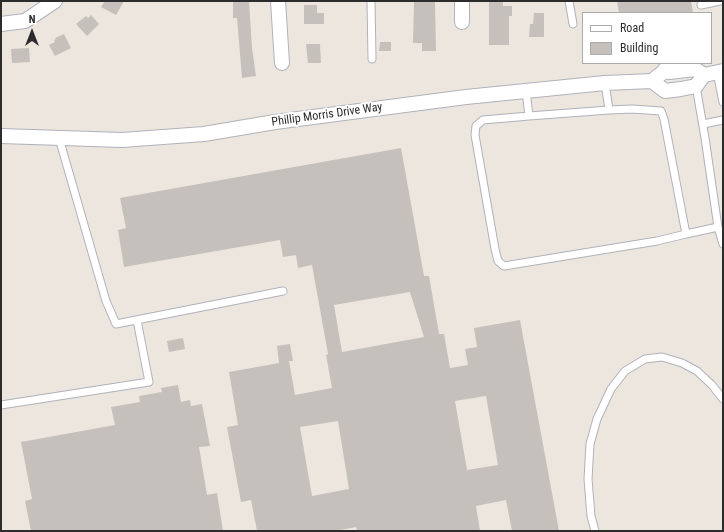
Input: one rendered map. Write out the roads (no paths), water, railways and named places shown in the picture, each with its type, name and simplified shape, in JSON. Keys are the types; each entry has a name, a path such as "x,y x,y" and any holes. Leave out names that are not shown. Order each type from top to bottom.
{"street":[{"path":"1,24 25,21 55,1"},
{"path":"278,1 282,63"},
{"path":"462,1 462,22"},
{"name":"Phillip Morris Drive Way","path":"657,77 668,65 674,64"},
{"name":"Phillip Morris Drive Way","path":"1,136 122,140 204,134 275,122 466,97 704,73"}],"lane":[{"path":"371,1 372,59"},
{"path":"569,1 573,24"},
{"path":"701,5 720,1"},
{"path":"704,73 723,102"},
{"path":"704,73 703,124 718,227 723,244"},
{"path":"605,83 609,110"},
{"path":"526,91 529,116"},
{"path":"686,234 664,119 661,111 632,109 529,116 483,120 476,126 475,135 495,249 498,261 504,266 657,241 718,227"},
{"path":"703,124 723,120"},
{"path":"59,138 106,301 116,324 283,291"},
{"path":"1,405 149,382 137,320"},
{"path":"595,531 591,516 588,479 590,444 597,418 611,389 625,371 645,359 662,357 682,362 697,371 712,385 723,399"}]}
